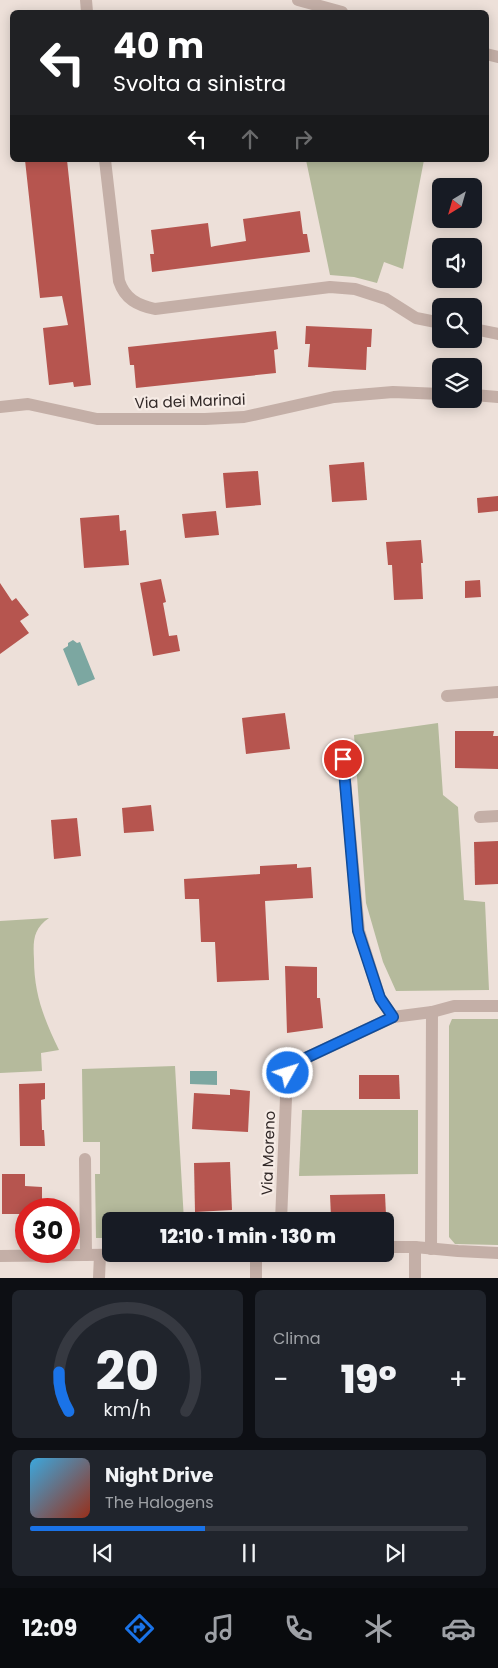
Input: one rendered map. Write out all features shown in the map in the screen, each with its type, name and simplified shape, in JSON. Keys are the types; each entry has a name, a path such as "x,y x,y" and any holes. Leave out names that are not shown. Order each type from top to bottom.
{"street":[{"path":"298,0 335,10"},
{"path":"105,162 119,281 122,291 131,300 142,306 155,308 330,287 355,290 386,299 416,318 432,321"},
{"path":"482,331 498,334"},
{"name":"Via dei Marinai","path":"0,407 28,404 97,419 205,419 244,417 334,397 393,392 432,394"},
{"path":"482,396 498,397"},
{"path":"447,696 498,692"},
{"path":"343,759 358,931 380,998 393,1017"},
{"path":"480,817 498,816"},
{"name":"Via Moreno","path":"281,1212 288,1073 295,1063 393,1017 432,1012 454,1006 498,1006"},
{"path":"431,1249 432,1012"},
{"path":"84,1159 86,1255"},
{"path":"394,1247 498,1253"},
{"path":"415,1247 415,1278"},
{"path":"0,1256 100,1255 99,1278"},
{"path":"256,1262 256,1278"}],"green space":[{"path":"306,162 424,162 403,269 384,262 377,283 354,277 330,275"},
{"path":"438,723 443,795 458,807 464,900 485,902 489,990 396,991 383,962 366,903 354,735"},
{"path":"49,918 40,927 35,936 34,972 41,1006 59,1050 41,1053 42,1071 0,1073 0,921"},
{"path":"452,1019 498,1019 498,1245 455,1244 449,1237 449,1026"},
{"path":"175,1066 183,1212 102,1212 102,1238 96,1238 95,1174 100,1174 100,1142 83,1142 82,1069"},
{"path":"302,1110 418,1110 418,1174 299,1176"}],"water":[{"path":"73,640 77,643 80,642 95,679 78,686 63,649"},
{"path":"190,1071 217,1071 217,1085 190,1084"}],"building":[{"path":"25,162 67,162 91,385 74,387 73,382 49,385 43,328 68,325 62,296 40,298"},
{"path":"300,211 303,234 307,234 310,252 152,272 150,254 154,254 151,230 208,223 211,247 246,241 243,219"},
{"path":"306,326 372,329 371,347 367,347 366,370 308,367 310,344 305,344"},
{"path":"276,331 278,349 274,350 276,373 136,388 134,365 130,365 128,347"},
{"path":"364,462 367,500 332,502 329,465"},
{"path":"258,471 261,505 226,508 223,473"},
{"path":"498,496 498,511 478,513 477,498"},
{"path":"216,511 219,535 185,538 182,514"},
{"path":"119,515 120,531 126,530 129,565 84,568 80,518"},
{"path":"421,540 423,599 394,600 392,565 388,565 386,542"},
{"path":"161,579 166,602 163,603 169,636 177,635 180,651 153,656 140,583"},
{"path":"480,580 481,597 465,598 465,581"},
{"path":"0,583 12,601 16,598 29,615 20,621 29,633 0,654"},
{"path":"285,713 290,749 246,754 242,718"},
{"path":"455,731 494,731 493,736 498,736 498,769 455,768"},
{"path":"151,805 154,831 124,833 122,808"},
{"path":"77,818 81,856 54,859 51,820"},
{"path":"498,841 498,884 475,885 474,842"},
{"path":"297,864 297,868 311,867 313,898 265,901 269,980 217,982 215,942 201,942 199,899 185,899 184,879 260,874 260,866"},
{"path":"285,966 317,967 317,998 320,998 323,1028 287,1033"},
{"path":"359,1075 399,1075 400,1099 359,1099"},
{"path":"45,1083 45,1099 41,1100 42,1130 44,1130 45,1146 20,1146 19,1084"},
{"path":"230,1089 250,1091 248,1132 192,1129 194,1093 230,1095"},
{"path":"230,1162 232,1210 195,1212 194,1163"},
{"path":"2,1174 25,1174 25,1186 42,1187 42,1198 15,1198 15,1214 2,1214"},
{"path":"385,1194 386,1212 331,1212 330,1195"}],"route":[{"path":"288,1073 295,1063 393,1017 380,998 358,931 356,889 343,759"}]}
